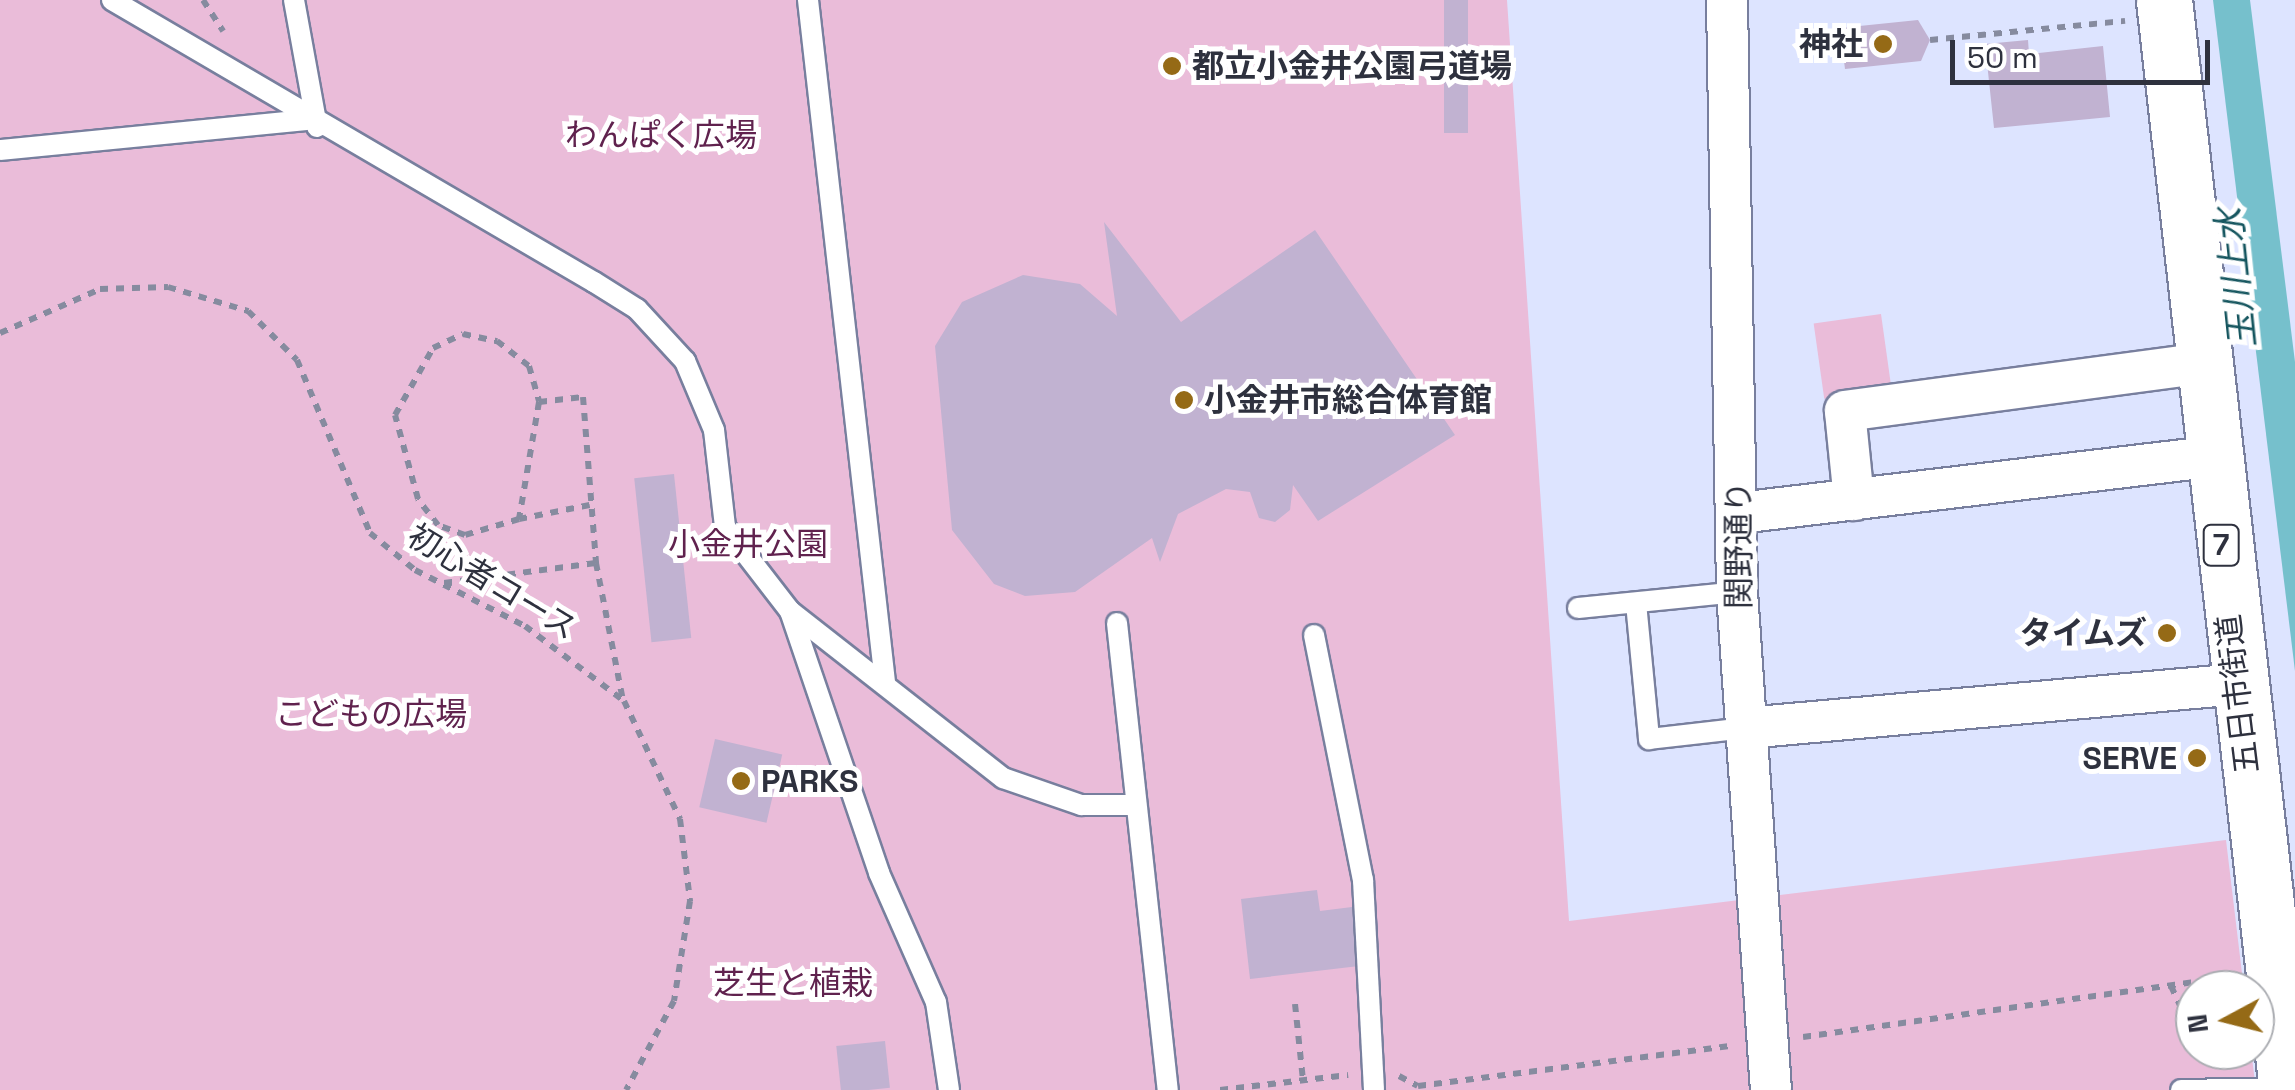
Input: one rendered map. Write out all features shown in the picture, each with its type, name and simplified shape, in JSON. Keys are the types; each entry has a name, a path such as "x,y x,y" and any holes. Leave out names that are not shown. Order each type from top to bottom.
{"main road":[{"name":"五日市街道","path":"2150,10 2212,456 2272,970"},
{"name":"五日市街道","path":"2275,996 2286,1090"}],"street":[{"name":"関野通り","path":"1727,0 1737,592 1772,1090"},
{"path":"1854,500 1845,411 2199,364"},
{"path":"1738,513 2212,456"},
{"path":"1746,728 2236,684"}],"lane":[{"path":"112,0 312,124 637,310 685,361 714,430 725,526 790,611 885,682 959,746 1038,797 1136,805"},
{"path":"294,0 312,124"},
{"path":"808,0 885,682"},
{"path":"0,150 312,124"},
{"path":"1578,608 1737,592"},
{"path":"1636,603 1649,739 1746,728"},
{"path":"790,611 878,873 936,1002 948,1090"},
{"path":"1118,623 1168,1090"},
{"path":"1314,635 1364,880 1373,1082"},
{"path":"2181,1090 2252,1082 2286,1090"}],"path":[{"path":"1930,40 2150,10"},
{"name":"初心者コース","path":"0,333 111,288 216,294 248,311 297,360 370,533 444,583 525,626 624,701 680,820 690,902 674,1001 626,1090"},
{"path":"519,519 539,402 530,366 497,341 464,334 433,348 394,415 404,471 438,525 465,535 590,505"},
{"path":"539,402 583,397 596,563 624,701"},
{"path":"444,583 596,563"},
{"path":"1220,1090 1304,1080 1418,1086 2175,985"},
{"path":"2170,986 2175,996"},
{"path":"1295,1004 1304,1080"}],"green space":[{"name":"小金井公園","path":"0,0 1507,0 1569,921 2226,840 2242,970 2175,970 2175,1070 2254,1070 2256,1090 0,1090"},
{"path":"1881,314 1892,389 1824,399 1814,323"}],"shaded area":[{"path":"2213,0 2250,0 2295,362 2295,671"}],"building":[{"path":"1444,0 1468,0 1468,133 1444,133"},
{"path":"1918,20 1930,40 1921,61 1845,69 1840,28"},
{"path":"2028,40 2029,54 2103,46 2110,117 1994,128 1985,44"},
{"name":"小金井市総合体育館","path":"1104,222 1181,322 1315,230 1455,435 1318,521 1293,485 1290,510 1275,522 1259,518 1250,492 1226,489 1178,514 1160,562 1152,538 1075,592 1025,596 994,584 952,530 935,346 962,302 1023,275 1080,284 1117,316"},
{"path":"674,474 691,638 651,642 634,478"},
{"name":"PARKS","path":"715,739 782,755 766,823 699,807"},
{"path":"1317,890 1320,911 1352,907 1359,966 1250,979 1241,899"},
{"path":"885,1041 890,1088 841,1090 836,1046"}],"place":[{"name":"神社","path":"1883,44"},
{"name":"都立小金井公園弓道場","path":"1172,66"},
{"name":"小金井市総合体育館","path":"1184,400"},
{"name":"タイムズ","path":"2167,633"},
{"name":"SERVE","path":"2197,758"},
{"name":"PARKS","path":"741,781"}],"park label":[{"name":"わんぱく広場","path":"661,135"},
{"name":"こどもの広場","path":"371,714"},
{"name":"芝生と植栽","path":"793,983"}],"water label":[{"name":"玉川上水","path":"2236,278"}]}
